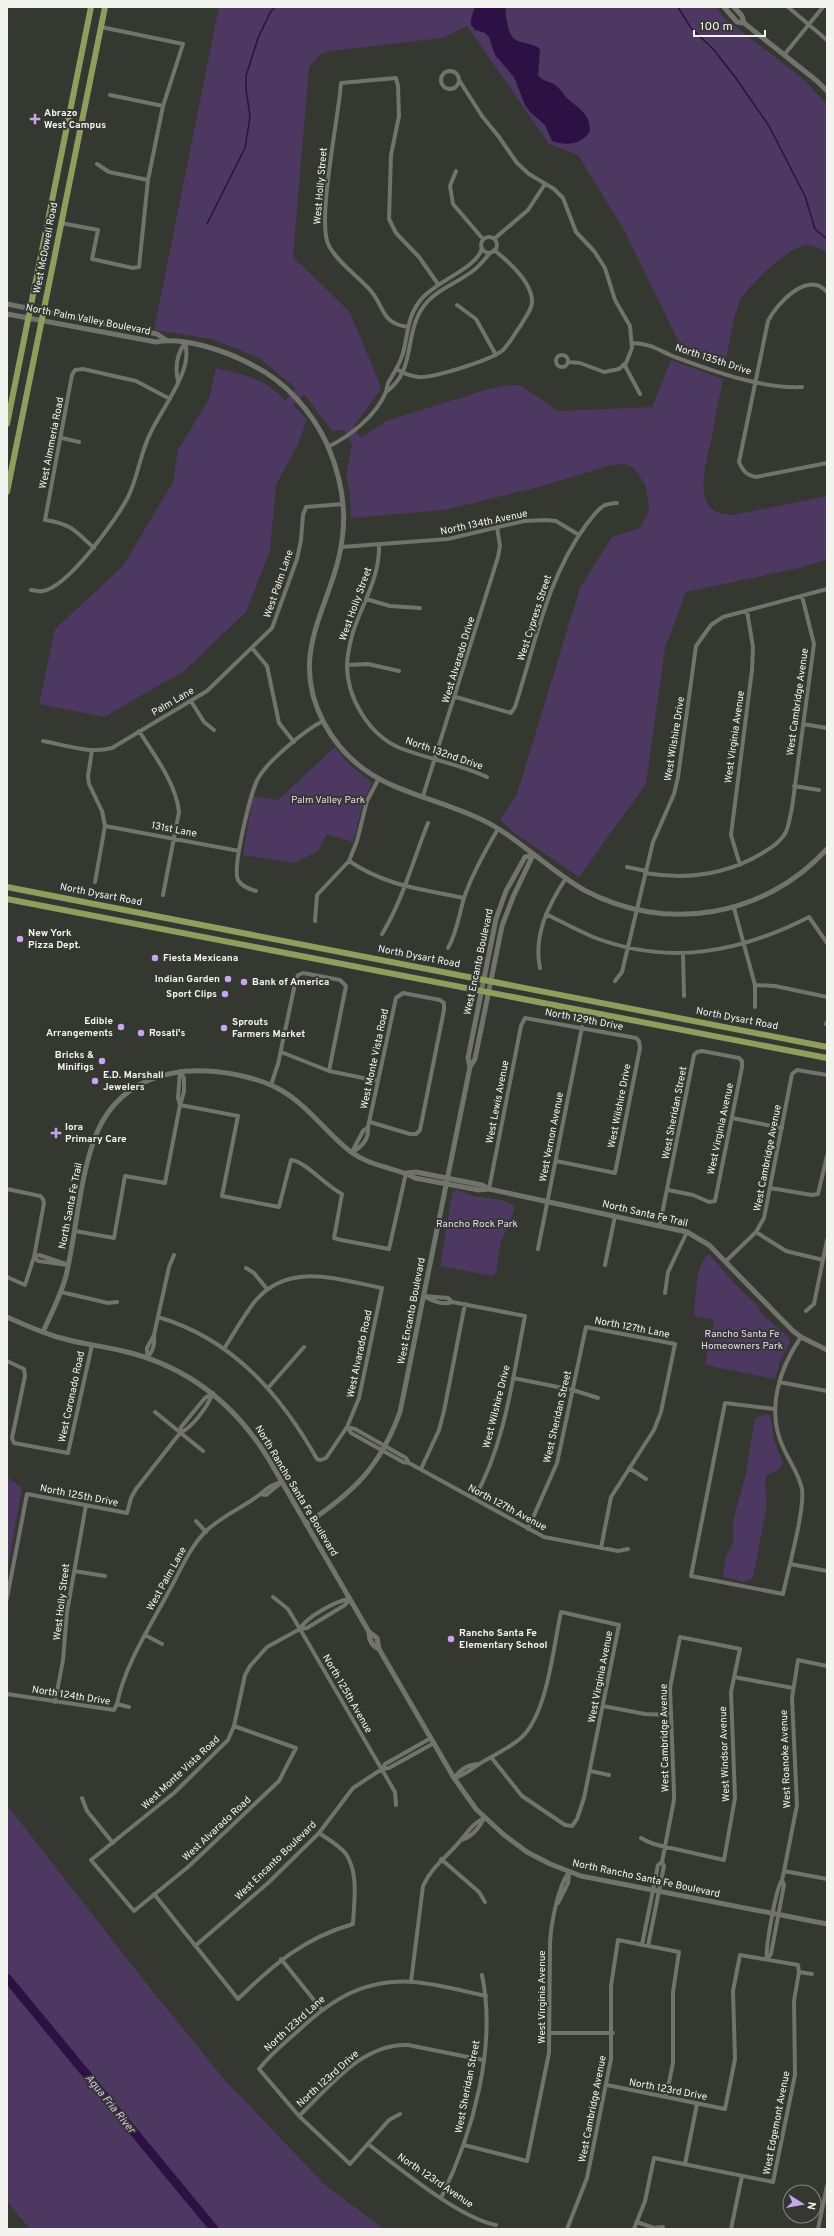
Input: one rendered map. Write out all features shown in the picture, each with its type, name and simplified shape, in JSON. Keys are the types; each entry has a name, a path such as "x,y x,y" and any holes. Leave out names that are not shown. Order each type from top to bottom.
{"main road":[{"name":"West McDowell Road","path":"7,424 91,7"},
{"name":"West McDowell Road","path":"7,492 105,7"},
{"name":"North Dysart Road","path":"7,887 827,1047"},
{"name":"North Dysart Road","path":"7,899 827,1058"}],"street":[{"path":"724,7 737,22 744,23 827,91"},
{"path":"734,7 742,16 744,23"},
{"path":"788,7 827,40"},
{"path":"784,55 824,7"},
{"path":"61,223 98,230 92,259 133,268 139,267 148,180 163,106 183,44 101,27"},
{"path":"463,88 450,89 445,87 442,81 443,76 447,72 457,74 463,88 517,163 554,189 563,198 576,232 594,251 605,268 615,300 630,326 632,343 630,356 619,369 604,372 580,363 568,362"},
{"name":"West Holly Street","path":"408,327 399,326 388,320 380,309 372,292 333,252 325,238 327,197 340,107 341,83 396,78 399,116 391,155 389,219 396,233 420,257 438,284"},
{"path":"454,88 459,80"},
{"path":"110,96 163,106"},
{"path":"96,164 109,172 148,180"},
{"path":"386,392 387,385 396,370 404,348 408,327 419,302 438,284 478,257 482,248 483,239 454,204 450,186 456,171"},
{"path":"494,239 528,210 545,184"},
{"path":"483,239 487,237 494,239"},
{"path":"328,447 352,434 367,419 386,392 393,387 402,372 411,347 415,322 425,304 436,292 474,270 492,251 496,243 494,239"},
{"path":"396,370 422,377 486,360 496,355 508,344 530,310 532,301 530,293 514,267 492,251 486,252 482,248"},
{"path":"827,292 824,288 813,284 800,286 773,311 768,321 739,462 743,471 749,476 756,477 827,463"},
{"name":"North Palm Valley Boulevard","path":"7,304 157,334 166,340"},
{"path":"458,305 476,319 496,355"},
{"name":"North Palm Valley Boulevard","path":"7,314 156,342 166,340 221,351 246,361 272,377 298,401 312,419 328,447 338,474 343,504 341,547 335,571 314,628 311,649 313,696 323,721 332,736 348,756 378,780 476,817 498,829 566,878 602,898 650,913 693,915 734,908 753,902 789,882 808,868 827,849"},
{"path":"178,381 176,370 180,350 185,343"},
{"path":"31,590 44,591 58,582 94,548 102,539 128,498 149,435 184,372 188,352 185,343"},
{"name":"North 135th Drive","path":"632,343 645,343 674,356 755,382 789,388 802,387"},
{"path":"624,364 640,394"},
{"name":"West Almmeria Road","path":"94,548 73,528 64,523 45,520 62,438 72,375 75,370 83,369 136,381 170,399"},
{"path":"62,438 79,442"},
{"name":"West Cypress Street","path":"456,697 511,713 515,707 548,598 564,561 579,535 596,513 606,505 617,503"},
{"name":"West Palm Lane","path":"252,648 272,628 277,618 297,559 301,540 303,515 306,507 343,504"},
{"name":"North 134th Avenue","path":"341,547 448,539 524,521 556,521 579,535"},
{"name":"West Alvarado Drive","path":"423,796 456,697 498,557 500,546 497,527"},
{"name":"West Holly Street","path":"362,713 351,691 347,665 350,644 378,568 379,545"},
{"path":"747,611 827,588"},
{"name":"West Cambridge Avenue","path":"740,865 771,848 786,832 814,644 802,596"},
{"path":"366,599 390,606 420,608"},
{"name":"West Wilshire Drive","path":"615,981 622,972 656,830 674,794 678,777 696,646 702,635 717,620 747,611"},
{"name":"West Virginia Avenue","path":"740,865 731,836 752,670 753,647 747,611"},
{"path":"252,648 267,666 279,723 294,742"},
{"name":"Palm Lane","path":"92,750 103,751 112,748 138,731 191,701 219,681 252,648"},
{"path":"347,665 368,664 398,671"},
{"path":"191,701 204,722 214,730"},
{"name":"North 132nd Drive","path":"362,713 375,731 389,742 475,771 487,777"},
{"path":"256,891 238,881 236,872 239,851 253,788 259,775 294,742 323,721"},
{"path":"803,724 827,728"},
{"path":"138,731 155,756 178,800 179,812 175,839 163,895"},
{"path":"43,740 92,750 88,776 89,784 102,811 105,826 95,882"},
{"path":"315,921 317,895 349,861 357,841 367,801 378,780"},
{"path":"794,786 819,790"},
{"path":"382,934 394,914 428,823"},
{"name":"131st Lane","path":"105,826 239,851"},
{"path":"448,948 453,938 464,898 473,874 498,829"},
{"name":"West Encanto Boulevard","path":"470,1067 468,1058 491,936 502,901 525,857 533,855"},
{"name":"West Encanto Boulevard","path":"306,1524 348,1494 364,1478 384,1448 404,1398 470,1067 475,1059 488,992 508,909 533,855"},
{"path":"349,861 377,878 405,886 464,898"},
{"path":"627,867 676,877 696,876 740,865"},
{"path":"540,968 538,944 546,914 555,894 566,878"},
{"path":"734,908 755,985 755,1007"},
{"path":"546,914 592,937 628,947 662,953 683,954 721,950 774,935 809,917 827,943"},
{"path":"683,954 684,996"},
{"path":"271,1085 281,1052 298,975 303,973 344,982 346,986 329,1071"},
{"path":"755,985 775,986 827,996"},
{"name":"West Monte Vista Road","path":"352,1152 361,1148 368,1134 368,1127 396,998 399,994 403,993 440,1000 444,1003 420,1130 416,1134 410,1134 370,1122"},
{"name":"North 129th Drive","path":"525,1018 636,1038 639,1041"},
{"name":"West Lewis Avenue","path":"489,1189 521,1026 525,1018"},
{"name":"West Vernon Avenue","path":"538,1249 582,1028"},
{"name":"West Wilshire Drive","path":"556,1161 615,1173 640,1048 639,1041"},
{"path":"281,1052 329,1071 378,1081"},
{"name":"West Sheridan Street","path":"660,1224 694,1055 697,1052 739,1058 742,1061"},
{"name":"West Virginia Avenue","path":"668,1190 693,1195 709,1202 715,1201 742,1061"},
{"path":"75,1231 114,1238 125,1176 165,1183 180,1104 184,1098 184,1078 180,1070"},
{"name":"North Santa Fe Trail","path":"44,1332 61,1292 68,1265 92,1144 105,1118 122,1099 137,1086 157,1077 180,1070 210,1070 258,1080 271,1085 292,1098 352,1152 377,1166 406,1173 416,1178 479,1190 489,1189"},
{"name":"West Cambridge Avenue","path":"726,1261 756,1232 764,1218 792,1074 797,1070 827,1075"},
{"path":"180,1104 238,1116 222,1196 279,1207 290,1160 299,1161 329,1187 342,1194 334,1238 383,1250 389,1249 406,1173"},
{"path":"732,1118 782,1128"},
{"name":"West Monte Vista Road","path":"352,1152 363,1131 368,1127"},
{"path":"770,1188 812,1195 818,1194 827,1156"},
{"name":"North Santa Fe Trail","path":"406,1173 416,1172 482,1185 489,1189 660,1224 687,1232 709,1245 801,1338 827,1350"},
{"path":"7,1189 44,1198 34,1257 25,1284 7,1277"},
{"path":"605,1266 615,1216"},
{"path":"665,1293 668,1272 687,1232"},
{"path":"756,1232 786,1251 823,1260"},
{"path":"806,1310 814,1304 827,1240"},
{"path":"34,1257 39,1255 68,1265"},
{"path":"147,1358 152,1352 155,1343 154,1335 169,1266 174,1255"},
{"path":"224,1349 254,1302 267,1289 254,1273 246,1268"},
{"name":"West Alvarado Road","path":"267,1289 292,1276 306,1275 322,1276 382,1288 362,1390 346,1427 326,1458 321,1460 317,1459 295,1421 268,1388"},
{"path":"61,1292 108,1303 117,1302"},
{"path":"421,1470 440,1424 465,1304 452,1302 448,1298 424,1296"},
{"name":"West Wilshire Drive","path":"465,1304 524,1316 513,1378 495,1452 474,1500"},
{"name":"North Rancho Santa Fe Boulevard","path":"7,1317 44,1332 147,1358 183,1373 213,1393 249,1430 282,1482 369,1632 377,1638 379,1649 454,1778 484,1818 527,1852 569,1872 656,1891 827,1924"},
{"path":"158,1317 192,1330 224,1349 268,1388 304,1348"},
{"name":"West Sheridan Street","path":"528,1529 556,1463 586,1327"},
{"name":"North 127th Lane","path":"586,1327 675,1344 661,1412 654,1430 630,1468"},
{"path":"775,1409 725,1403 691,1576 784,1594 802,1501 802,1489 778,1433 775,1409 779,1382 786,1360 801,1338"},
{"name":"West Coronado Road","path":"7,1361 24,1369 25,1376 12,1438 14,1443 68,1453 92,1345"},
{"path":"513,1378 573,1390 598,1398"},
{"path":"779,1382 827,1391"},
{"path":"180,1433 186,1430 209,1402 213,1393"},
{"path":"155,1412 203,1451"},
{"name":"North 127th Avenue","path":"346,1427 355,1429 384,1448 406,1458 409,1463 421,1470 544,1537 618,1551 628,1549"},
{"name":"North 125th Drive","path":"7,1598 27,1494 127,1513 131,1498 136,1489 180,1433"},
{"path":"601,1548 611,1497 630,1468 646,1479"},
{"name":"West Palm Lane","path":"117,1704 127,1672 145,1635 189,1554 206,1532 235,1510 260,1494 266,1495 276,1489 282,1482"},
{"name":"West Holly Street","path":"56,1702 63,1660 67,1612 86,1505"},
{"path":"196,1522 206,1532"},
{"path":"790,1564 827,1571"},
{"path":"74,1571 104,1576"},
{"name":"North 125th Avenue","path":"274,1597 288,1609 300,1629 395,1792 396,1805"},
{"name":"West Monte Vista Road","path":"134,1911 91,1860 174,1793 228,1740 234,1726 245,1675 250,1666 267,1647 300,1629 307,1628 343,1606 350,1599"},
{"name":"West Virginia Avenue","path":"561,1612 620,1624 603,1706 590,1771 577,1819 572,1826 565,1825 522,1796 491,1757 522,1737 538,1714 561,1612"},
{"path":"145,1635 162,1644"},
{"name":"West Cambridge Avenue","path":"656,1891 664,1866 662,1862 674,1793 670,1688 680,1637"},
{"name":"West Windsor Avenue","path":"665,1847 724,1860 735,1798 731,1706 734,1677 740,1648 680,1637"},
{"name":"West Roanoke Avenue","path":"767,1959 771,1954 776,1914 784,1886 782,1880 796,1805 793,1688 798,1660 827,1666"},
{"path":"734,1677 793,1688"},
{"name":"North 124th Drive","path":"7,1694 114,1710 117,1704 129,1707"},
{"path":"603,1706 645,1714 671,1715"},
{"name":"West Alvarado Road","path":"134,1911 218,1840 279,1782 296,1748 234,1726"},
{"name":"West Encanto Boulevard","path":"195,1946 268,1883 319,1832 353,1788 382,1769 389,1768 433,1740"},
{"path":"454,1778 468,1772 491,1757"},
{"path":"590,1771 608,1775"},
{"path":"82,1798 87,1810 113,1843"},
{"path":"412,1982 424,1886 430,1872 461,1840 468,1838 481,1826 484,1818"},
{"path":"154,1894 238,1999 281,1959 323,1934 353,1924 355,1881 351,1865 345,1853 319,1832"},
{"path":"641,1838 649,1844 665,1847"},
{"path":"441,1859 479,1892 485,1902"},
{"name":"West Virginia Avenue","path":"464,2145 527,2161 548,2061 551,2033 550,1943 558,1904 563,1897 568,1883 569,1872"},
{"path":"784,1872 827,1880"},
{"path":"656,1891 642,1945 678,1952 673,1992 673,2063 666,2097"},
{"path":"648,1946 656,1891"},
{"name":"West Cambridge Avenue","path":"567,2229 588,2178 612,2059 612,1974 618,1940 642,1945"},
{"name":"North 123rd Drive","path":"607,2085 725,2109 735,2060 733,1991 740,1954 767,1959"},
{"path":"281,1959 322,2010"},
{"path":"767,1959 798,1965 798,1972 812,1974"},
{"name":"West Edgemont Avenue","path":"742,2176 773,2182 795,2075 794,1994 798,1972"},
{"name":"West Sheridan Street","path":"441,2198 464,2145 484,2060 486,1996 482,1975"},
{"name":"North 123rd Lane","path":"299,2116 259,2070 286,2042 322,2010 345,1994 372,1985 412,1982 486,1996"},
{"path":"551,2033 613,2033"},
{"name":"North 123rd Drive","path":"299,2116 357,2062 375,2050 395,2045 408,2045 484,2060"},
{"path":"685,2164 697,2104"},
{"path":"299,2116 350,2164 389,2120 400,2114"},
{"name":"North 123rd Avenue","path":"368,2144 441,2198 483,2223 496,2225"},
{"path":"634,2229 645,2201 654,2158 742,2176 731,2229"},
{"path":"818,2229 827,2186"},
{"path":"637,2222 654,2228 663,2227"}],"green space":[{"path":"219,7 716,7 723,17 802,78 827,104 827,253 813,246 807,245 799,247 769,268 750,287 739,303 725,366 675,352 679,342 624,230 578,155 549,144 467,26 442,38 331,51 321,54 309,67 293,257 349,311 380,384 380,390 354,426 359,436 362,437 386,421 485,390 509,385 520,385 558,411 652,407 671,360 723,379 704,474 705,498 710,507 720,513 734,515 827,496 827,559 799,568 686,592 665,648 646,784 579,877 516,834 500,820 517,794 580,588 612,537 640,528 649,511 646,486 634,468 625,464 611,465 543,486 444,510 351,518 350,492 346,475 352,445 344,430 332,431 304,394 293,405 307,420 298,444 276,485 270,550 246,612 184,671 104,717 39,704 55,629 123,566 173,482 178,450 209,399 216,368 254,378 270,387 285,401 296,388 259,358 212,339 154,330"},
{"name":"Palm Valley Park","path":"335,747 348,763 372,783 364,800 353,842 327,834 318,851 294,863 243,855 253,796 278,800"},
{"name":"Rancho Rock Park","path":"457,1190 473,1196 502,1200 515,1206 510,1222 501,1241 496,1273 492,1276 440,1266 452,1193"},
{"name":"Rancho Santa Fe Homeowners Park","path":"709,1254 734,1283 757,1305 761,1313 789,1338 790,1342 780,1361 775,1379 705,1365 714,1320 694,1316 698,1274 704,1259"},
{"path":"767,1414 771,1418 774,1441 783,1463 779,1469 767,1475 765,1483 767,1505 753,1578 744,1582 724,1577 723,1572 726,1557 733,1543 733,1521 746,1473 755,1418"},
{"path":"7,1477 22,1488 7,1571"},
{"path":"7,1805 142,1978 224,2079 326,2186 384,2229 30,2229 7,2202"}],"shaded area":[{"path":"475,7 507,7 506,16 511,36 518,41 539,48 538,75 543,80 554,84 583,112 590,125 590,131 587,136 578,142 568,144 552,141 545,125 530,112 525,105 514,77 495,55 489,37 485,33 475,30 471,25 471,19"}],"waterway":[{"path":"207,224 245,148 250,117 246,89 246,76 258,38 271,11 276,7"},
{"path":"678,7 691,28 714,50 735,77 769,126 805,196 815,229 827,239"},
{"name":"Agua Fria River","path":"7,1978 214,2229"}],"place":[{"name":"Abrazo West Campus","path":"35,119"},
{"name":"New York Pizza Dept.","path":"20,939"},
{"name":"Fiesta Mexicana","path":"155,958"},
{"name":"Indian Garden","path":"228,979"},
{"name":"Bank of America","path":"244,982"},
{"name":"Sport Clips","path":"225,994"},
{"name":"Edible Arrangements","path":"121,1027"},
{"name":"Sprouts Farmers Market","path":"224,1028"},
{"name":"Rosati's","path":"141,1033"},
{"name":"Bricks & Minifigs","path":"102,1061"},
{"name":"E.D. Marshall Jewelers","path":"95,1081"},
{"name":"Iora Primary Care","path":"56,1133"},
{"name":"Rancho Santa Fe Elementary School","path":"451,1639"}]}
